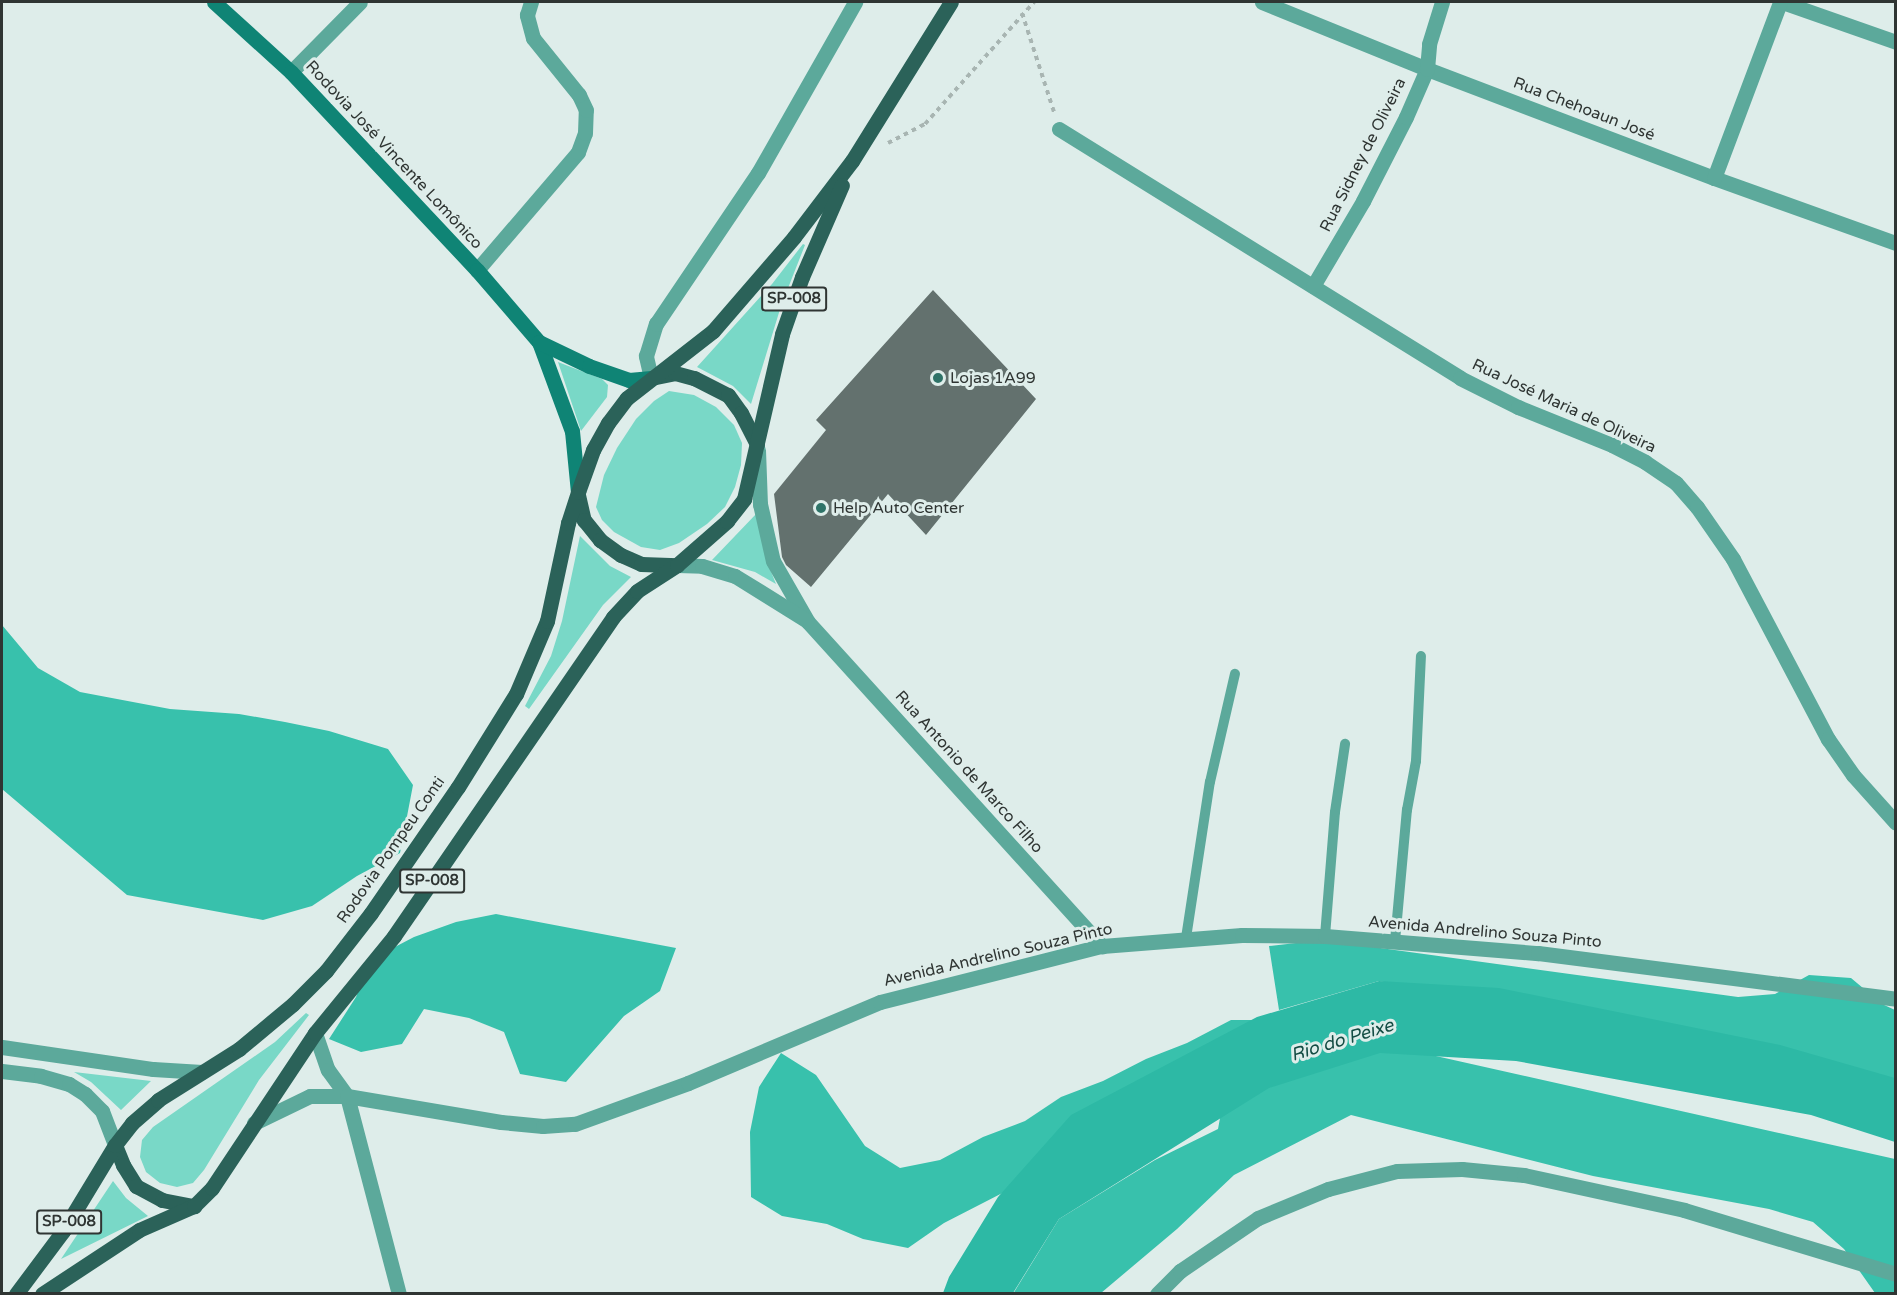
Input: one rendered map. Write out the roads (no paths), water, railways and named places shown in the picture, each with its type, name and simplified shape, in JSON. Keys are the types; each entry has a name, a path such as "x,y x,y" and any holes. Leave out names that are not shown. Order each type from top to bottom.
{"main road":[{"name":"Rodovia José Vincente Lomônico","path":"214,2 291,72 477,270 539,342 572,431 578,492"},
{"name":"SP-008","path":"578,492 593,450 608,423 627,398 713,331 794,237 852,160 951,2"},
{"name":"SP-008","path":"42,1293 139,1230 194,1206 227,1167 315,1033 394,936 613,617 637,591 677,565 727,521 744,499 782,334 802,277 852,160"},
{"name":"Rodovia José Vincente Lomônico","path":"539,342 581,363 629,380 651,378"},
{"path":"651,378 675,373 702,381 728,395 741,412 757,444"},
{"path":"578,492 584,520 600,540 621,555 641,564 677,565"},
{"name":"Rodovia Pompeu Conti","path":"115,1145 132,1123 158,1100 239,1049 293,1004 326,971 371,913 458,787 516,694 547,621 568,523 578,492"},
{"name":"SP-008","path":"16,1293 63,1231 115,1145"},
{"path":"115,1145 123,1166 136,1186 162,1200 194,1206"}],"street":[{"path":"291,72 360,2"},
{"path":"477,270 578,152 585,133 586,110 579,95 532,38 527,15 531,2"},
{"path":"651,378 646,356 656,324 758,172 855,2"},
{"name":"Rua Chehoaun José","path":"1262,2 1427,69 1714,178 1896,243"},
{"name":"Rua Sidney de Oliveira","path":"1313,286 1374,180 1406,117 1427,69 1428,44 1442,2"},
{"path":"1714,178 1781,2 1896,42"},
{"name":"Rua José Maria de Oliveira","path":"1059,129 1460,378 1518,407 1628,453 1676,483 1698,507 1733,559 1828,739 1853,775 1896,823"},
{"name":"Rua Antonio de Marco Filho","path":"757,444 760,504 773,561 808,622 1102,946"},
{"name":"Rua Antonio de Marco Filho","path":"677,565 702,566 735,576 808,622"},
{"name":"Avenida Andrelino Souza Pinto","path":"254,1123 310,1096 347,1096 501,1122 543,1126 575,1124 688,1083 880,1002 1102,946 1186,938 1325,936 1538,953 1895,998"},
{"path":"315,1033 328,1070 347,1096 399,1293"},
{"path":"2,1047 153,1070 202,1072"},
{"path":"2,1071 41,1076 69,1084 85,1094 102,1111 115,1145"},
{"path":"1157,1293 1180,1271 1258,1218 1328,1189 1397,1171 1462,1169 1524,1175 1684,1210 1896,1274"}],"lane":[{"path":"1395,941 1407,810 1416,761 1421,656"},
{"path":"1186,938 1209,782 1235,674"},
{"path":"1325,936 1335,812 1345,744"}],"water":[{"name":"Rio do Peixe","path":"1379,981 1499,988 1780,1045 1895,1078 1895,1142 1811,1115 1516,1061 1380,1053 1269,1088 1059,1219 1013,1293 943,1293 949,1277 998,1197 1071,1115 1257,1017"}],"place":[{"name":"Lojas 1A99","path":"938,378"},
{"name":"Help Auto Center","path":"821,508"}]}
